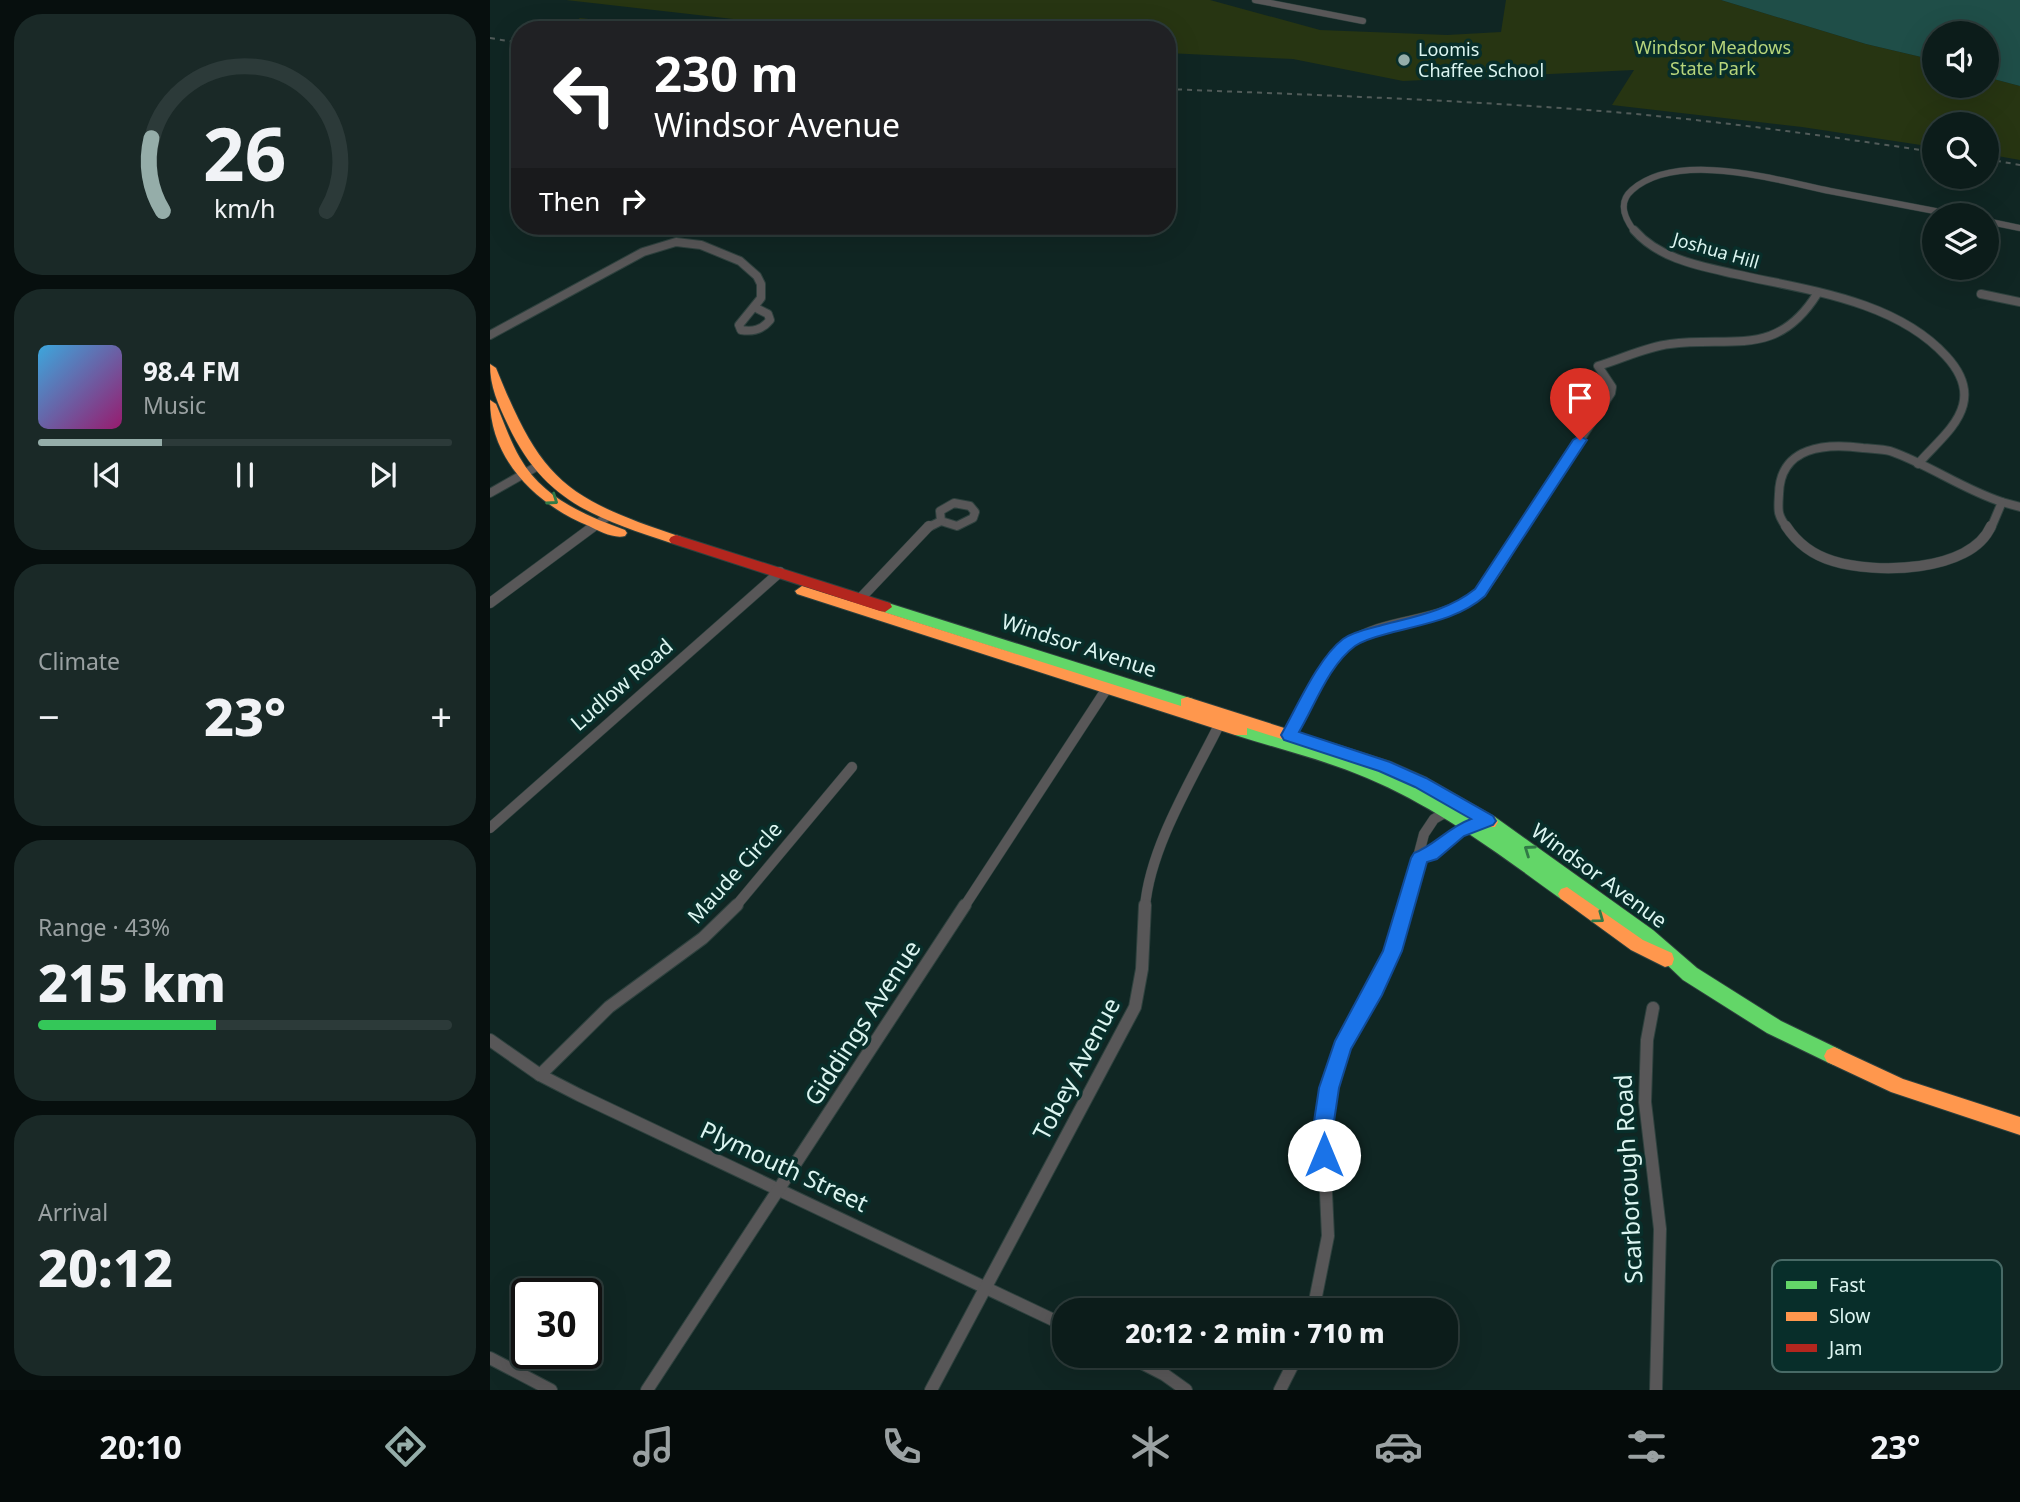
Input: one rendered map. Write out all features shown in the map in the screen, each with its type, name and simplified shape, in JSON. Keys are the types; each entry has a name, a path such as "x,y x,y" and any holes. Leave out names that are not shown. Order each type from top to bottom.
{"main road":[{"name":"Windsor Avenue","path":"490,368 530,471"},
{"name":"Windsor Avenue","path":"490,404 530,471 549,480 602,521 1286,741 1385,766 1453,808 1487,821 1647,934 1680,967"},
{"name":"Windsor Avenue","path":"1453,808 1470,826 1637,945 1680,967 1749,1013 1830,1056 1918,1093 2020,1126"}],"street":[{"path":"1255,0 1363,21"},
{"name":"Joshua Hill","path":"1918,464 1958,416 1964,393 1958,371 1940,348 1901,321 1859,305 1711,268 1664,253 1642,240 1625,222 1623,210 1625,200 1639,185 1654,178 1688,171 1723,171 1922,209"},
{"path":"1999,224 2020,228"},
{"path":"490,335 670,242 689,242 743,262 760,283 758,309"},
{"path":"1286,741 1329,665 1348,643 1363,636 1451,611 1467,604 1480,592 1611,393 1612,387 1598,366 1659,345 1760,340 1797,324 1809,311 1816,294"},
{"path":"1981,294 2020,302"},
{"path":"2002,502 1994,530 1983,543 1963,556 1915,567 1867,567 1819,558 1785,531 1777,512 1775,491 1783,470 1796,456 1815,447 1840,445 1889,451 1977,494 2020,507"},
{"path":"490,493 530,471"},
{"path":"490,603 602,521"},
{"path":"856,603 928,527 941,522"},
{"name":"Ludlow Road","path":"490,828 775,576"},
{"name":"Giddings Avenue","path":"647,1390 1110,684"},
{"name":"Tobey Avenue","path":"931,1390 1135,1007 1141,988 1144,901 1150,874 1158,850 1222,719"},
{"name":"Maude Circle","path":"540,1075 590,1023 635,986 711,931 740,901 852,767"},
{"path":"1316,1298 1328,1236 1323,1128 1329,1088 1342,1047 1393,951 1420,858 1424,834 1434,819 1453,808"},
{"path":"1420,858 1431,854 1458,831 1487,821"},
{"name":"Scarborough Road","path":"1653,1008 1647,1040 1645,1102 1660,1229 1656,1390"},
{"name":"Plymouth Street","path":"490,1040 540,1075 1052,1319"},
{"path":"490,1358 551,1390"},
{"path":"1151,1368 1186,1390"},
{"path":"1280,1390 1291,1368"}],"green space":[{"name":"Windsor Meadows State Park","path":"566,0 1210,0 1320,30 1447,35 1501,32 1506,0 1721,0 1866,44 1922,57 1922,98 1999,98 1999,80 2020,86 2020,160 1999,156 1999,112 1922,112 1922,145 1802,127 1612,105 1634,70 1403,81 1293,59 1176,53 1176,21 751,21"},
{"path":"580,18 606,21 576,21"}],"shaded area":[{"path":"1721,0 2020,0 2020,86 1999,80 1999,21 1922,21 1922,57 1866,44"}],"railway":[{"path":"490,38 511,42"},
{"path":"1176,89 1446,101 1613,112 1773,129 1922,150"},
{"path":"1999,161 2020,165"}],"traffic: fast":[{"path":"885,607 1187,703"},
{"path":"1241,731 1354,766 1396,784 1472,827 1567,894"},
{"path":"1489,822 1647,935 1690,974 1774,1027 1834,1056"}],"traffic: slow":[{"path":"490,368 521,439 537,464 555,484 603,514 676,540"},
{"path":"490,404 513,457 537,489 576,515 620,533"},
{"path":"802,591 1241,731"},
{"path":"1187,703 1385,766 1421,782 1489,822"},
{"path":"1567,894 1637,945 1665,959"},
{"path":"1834,1056 1898,1086 2020,1126"}],"traffic: jam":[{"path":"676,540 885,607"}],"place":[{"name":"Loomis Chaffee School","path":"1404,60"}],"route":[{"path":"1324,1155 1323,1128 1329,1088 1342,1047 1393,951 1420,858 1431,854 1458,831 1487,821 1459,803 1385,766 1290,735 1329,665 1348,643 1395,626 1451,611 1467,604 1480,592 1580,440"}]}
